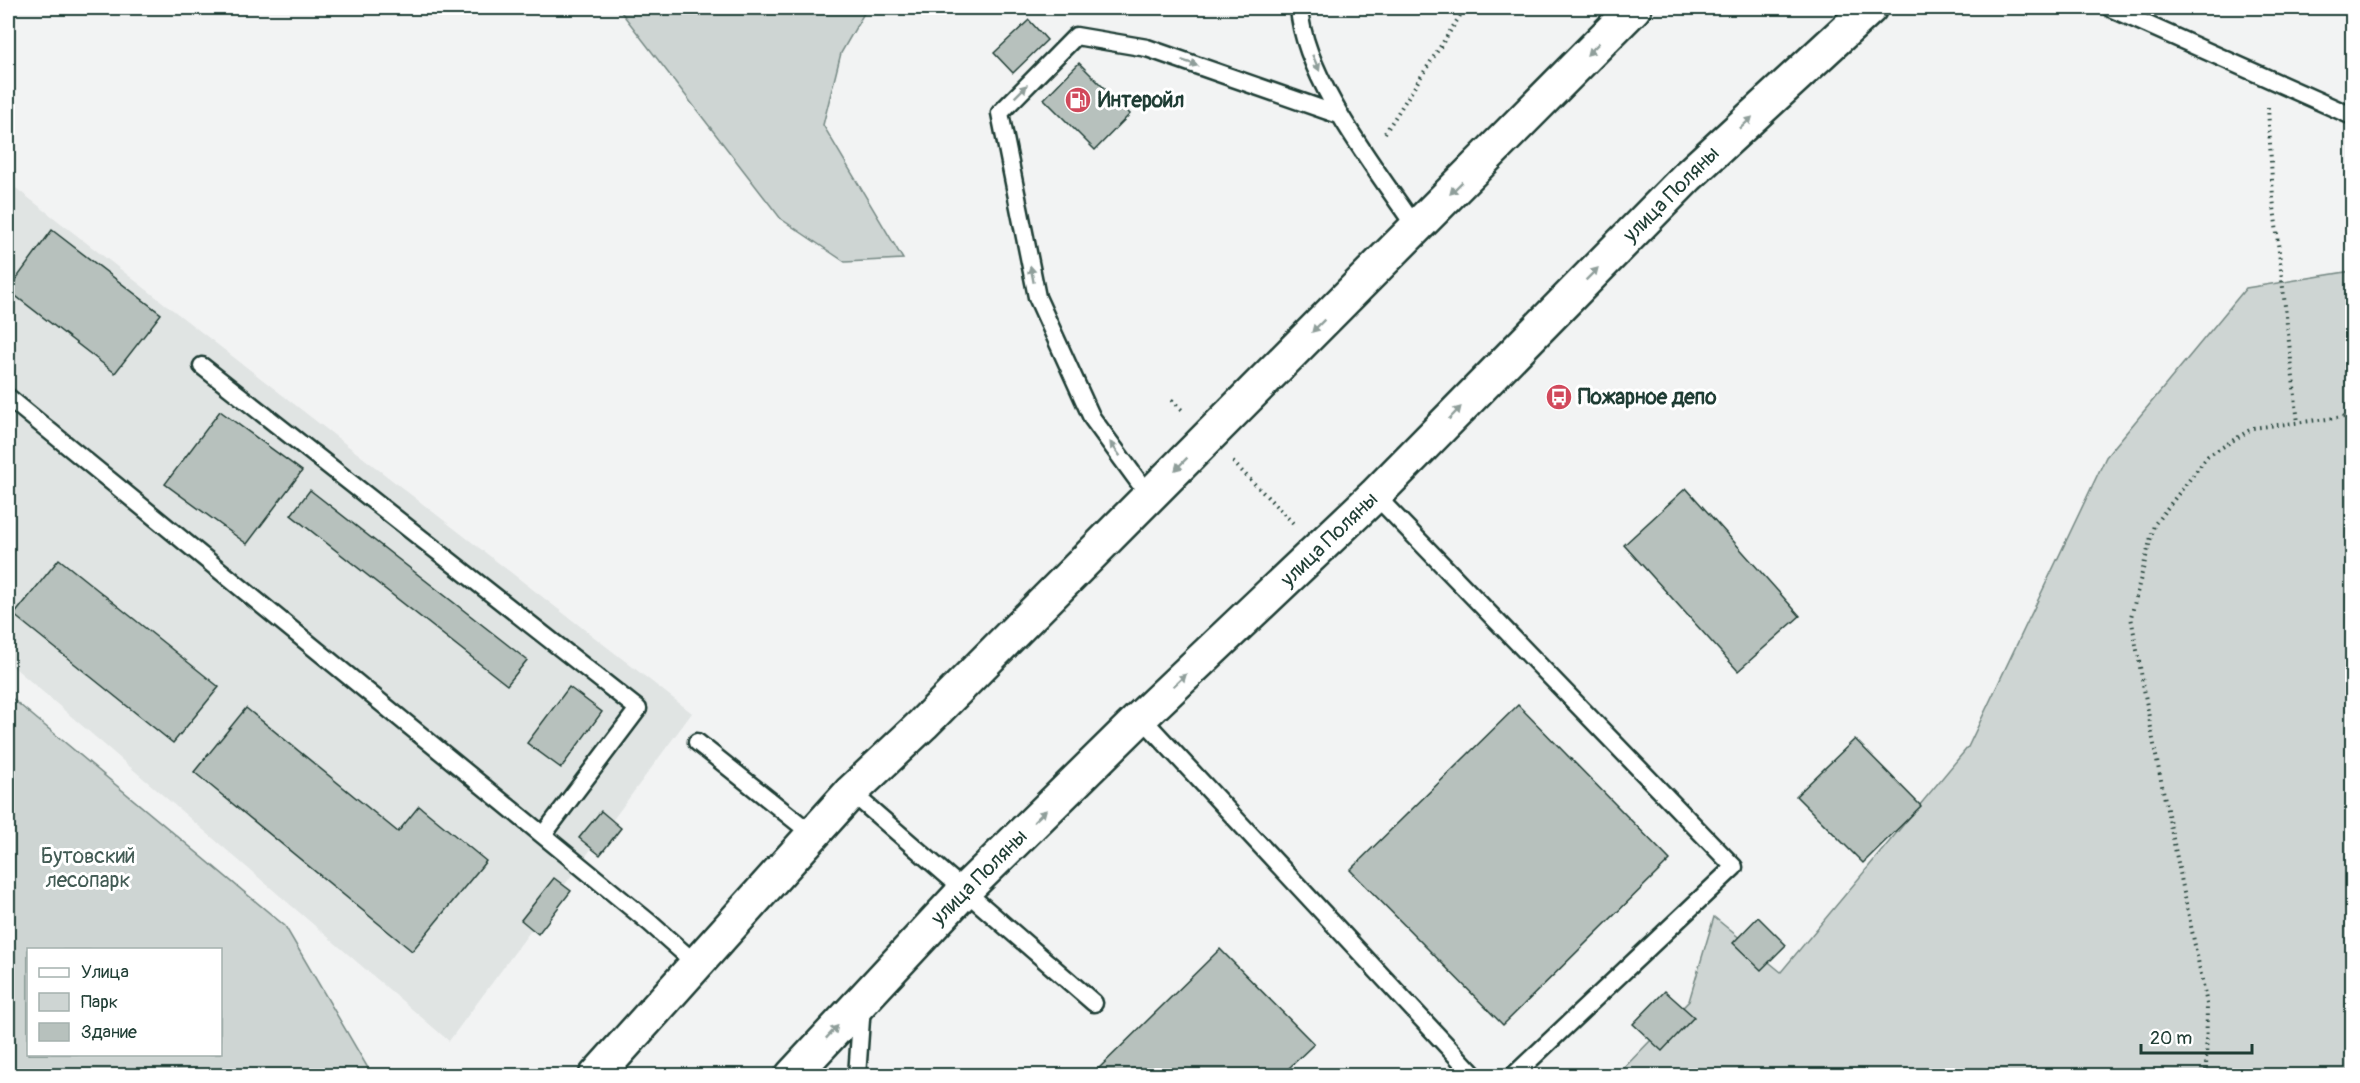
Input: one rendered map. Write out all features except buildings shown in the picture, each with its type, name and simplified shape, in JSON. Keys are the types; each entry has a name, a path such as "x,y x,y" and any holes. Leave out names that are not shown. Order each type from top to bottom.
{"main road":[{"path":"596,1076 695,963 851,792 923,724 1634,8"},
{"name":"улица Поляны","path":"792,1076 965,890 1141,717 1375,495 1688,176 1870,8"}],"lane":[{"path":"1299,8 1301,30 1339,115 1416,228"},
{"path":"2109,8 2352,116"},
{"path":"1149,496 1092,418 1037,297 1000,113 1076,36 1147,48 1339,115"},
{"path":"202,366 639,709 543,835"},
{"path":"8,397 543,835 695,963"},
{"path":"1375,495 1734,867 1513,1076"},
{"path":"1141,717 1475,1076"},
{"path":"697,742 812,834"},
{"path":"851,792 1094,1004"},
{"path":"856,1076 862,999"}],"path":[{"path":"1369,159 1465,8"},
{"path":"2266,77 2273,198 2298,423"},
{"path":"1172,400 1318,549"},
{"path":"2206,1076 2207,1004 2156,756 2131,617 2154,525 2208,456 2253,429 2352,416"}],"shaded area":[{"path":"8,182 692,713 449,1041 8,662"}],"green space":[{"path":"618,8 867,8 841,53 823,125 903,259 845,262 781,219"},
{"path":"2352,271 2352,1075 1616,1076 1689,1001 1714,917 1781,972 1968,747 2106,457 2246,288"},
{"name":"Бутовский лесопарк","path":"8,695 285,926 372,1075 8,1075"}],"place":[{"name":"Интеройл","path":"1078,100"},
{"name":"Пожарное депо","path":"1559,397"}]}
